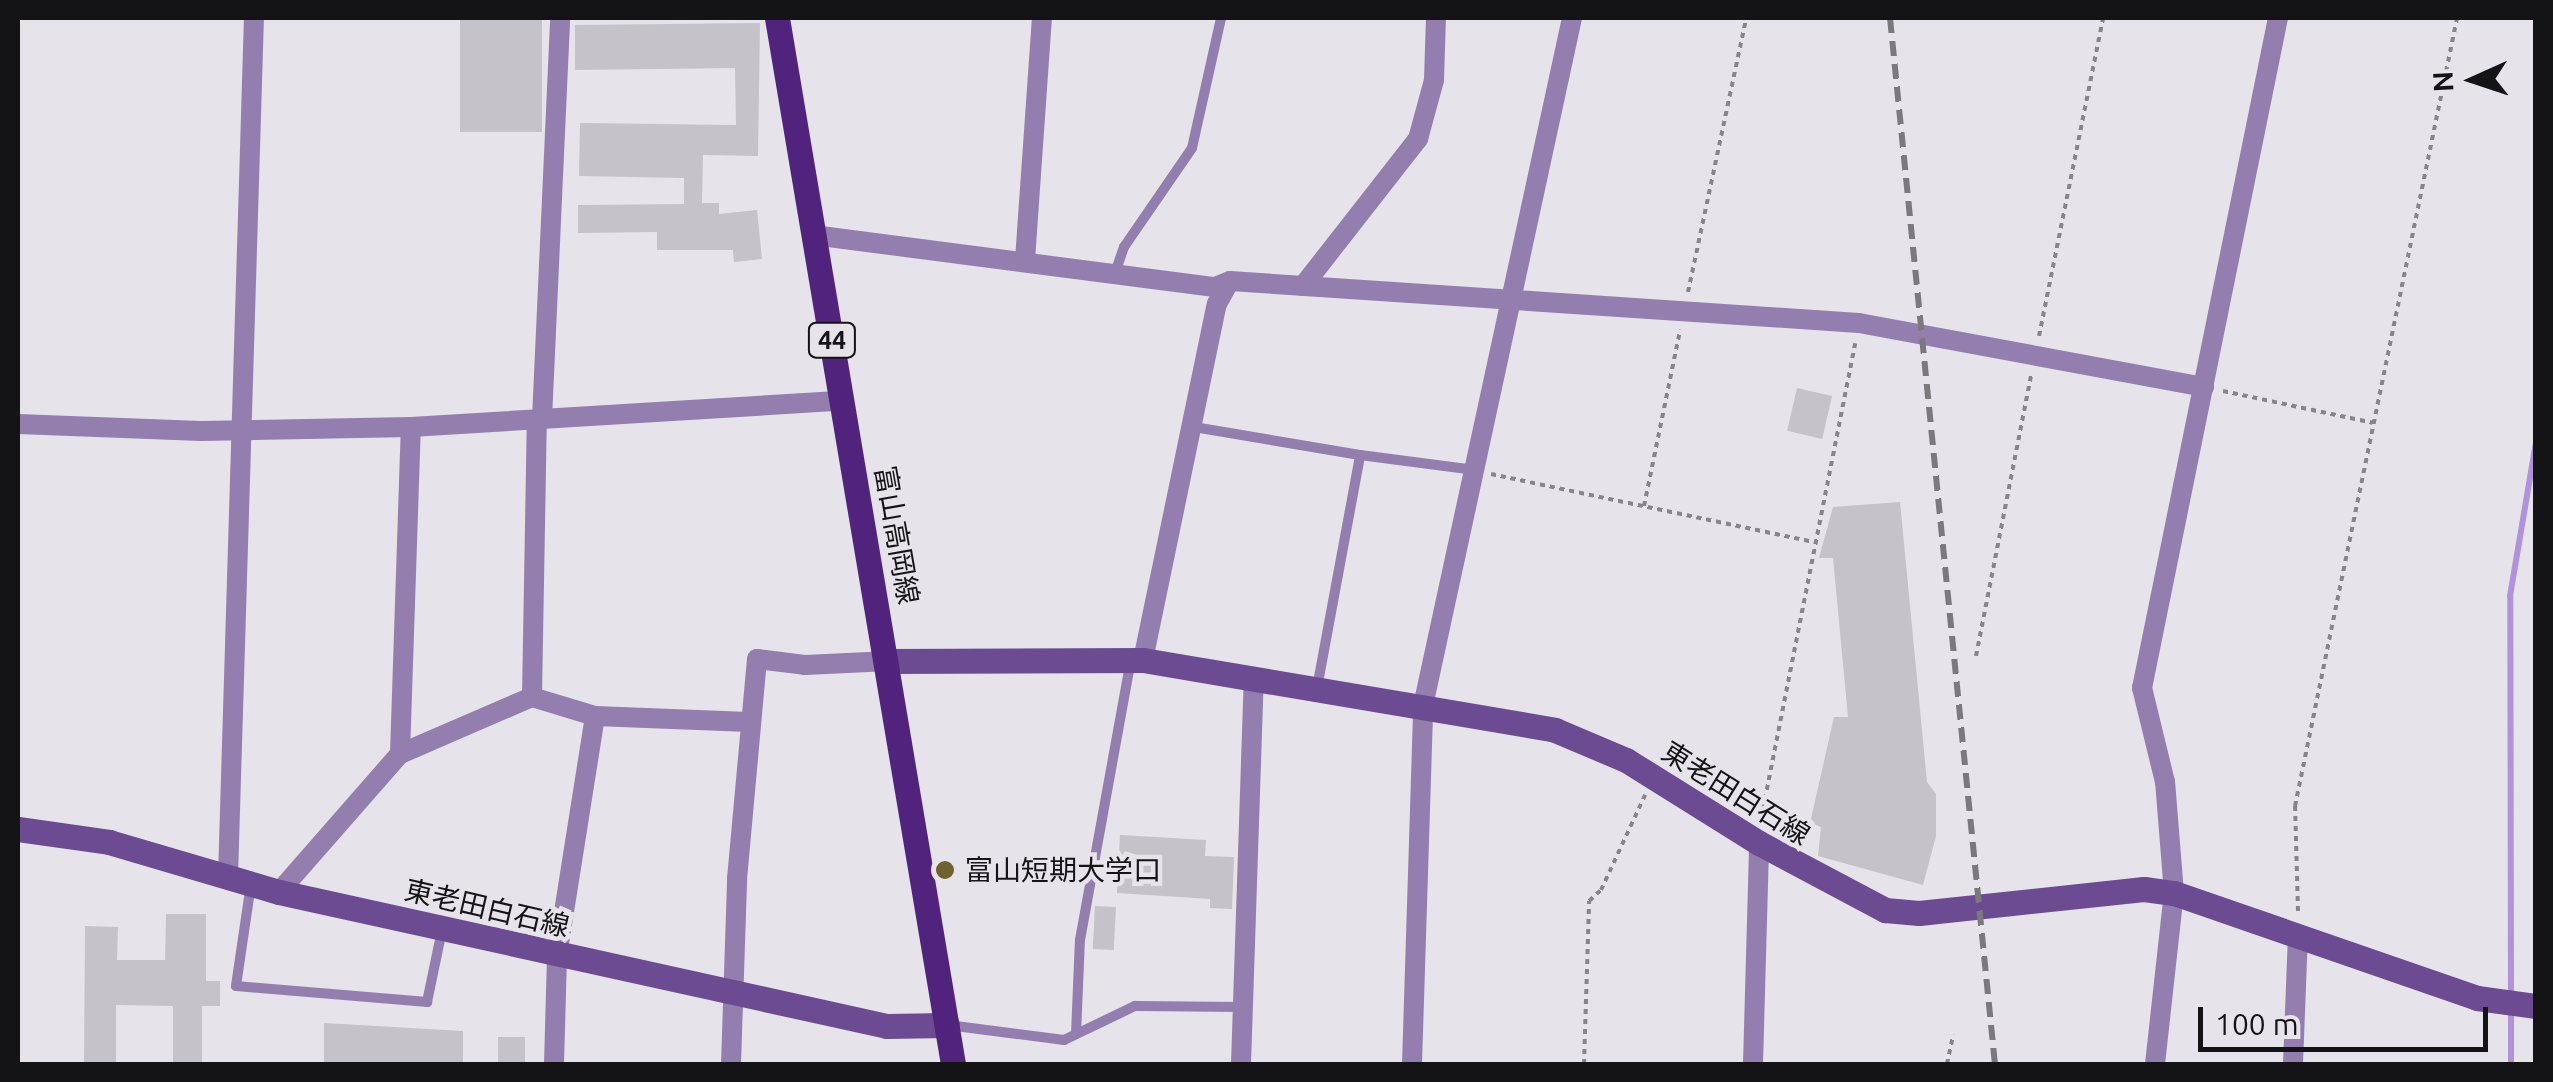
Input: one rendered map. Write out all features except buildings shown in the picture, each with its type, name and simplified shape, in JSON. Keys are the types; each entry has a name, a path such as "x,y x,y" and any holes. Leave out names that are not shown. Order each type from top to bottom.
{"main road":[{"name":"富山高岡線","path":"777,18 890,662 953,1064"},
{"name":"東老田白石線","path":"890,662 1137,660 1554,730 1653,777 1758,844 1885,910 1920,913 2144,890 2174,893 2477,998 2534,1006"},
{"name":"東老田白石線","path":"18,829 109,842 279,892 557,956 733,988 886,1026 947,1025"}],"street":[{"path":"239,880 242,430 254,18"},
{"path":"532,698 540,420 560,18"},
{"path":"1024,260 1042,18"},
{"path":"1303,286 1418,139 1434,80 1436,18"},
{"path":"1412,1064 1423,706 1515,299 1572,18"},
{"path":"2155,1064 2174,893 2165,782 2142,688 2278,18"},
{"path":"813,235 1215,288 1230,282 1685,307 1858,323 2204,387"},
{"path":"1137,660 1194,426 1217,304 1230,282"},
{"path":"18,424 242,430 410,427 842,401"},
{"path":"400,754 410,427"},
{"path":"731,1064 748,722 757,659 805,665 890,662"},
{"path":"1241,1064 1254,679"},
{"path":"279,892 400,754 532,698 595,716 748,722"},
{"path":"554,1064 557,956 595,716"},
{"path":"1753,1064 1758,844"},
{"path":"2293,1064 2298,936"}],"lane":[{"path":"1115,273 1124,247 1192,148 1221,18"},
{"path":"1194,426 1476,471"},
{"path":"1316,689 1360,455"},
{"path":"1076,1034 1080,940 1137,660"},
{"path":"239,880 236,986 427,1002 442,929"},
{"path":"947,1025 1064,1040 1135,1006 1243,1007"}],"path":[{"path":"1644,506 1746,18"},
{"path":"2298,936 2296,806 2457,18"},
{"path":"1758,844 1858,323"},
{"path":"2204,387 2373,424"},
{"path":"1476,471 1814,542"},
{"path":"1584,1064 1588,901 1601,890 1653,777"},
{"path":"1947,1064 1952,1035"}],"waterway":[{"path":"2511,994 2510,596 2536,443"},
{"path":"2511,1007 2511,1064"}],"railway":[{"path":"1890,18 1995,1064"}],"place":[{"name":"富山短期大学口","path":"945,870"}]}
